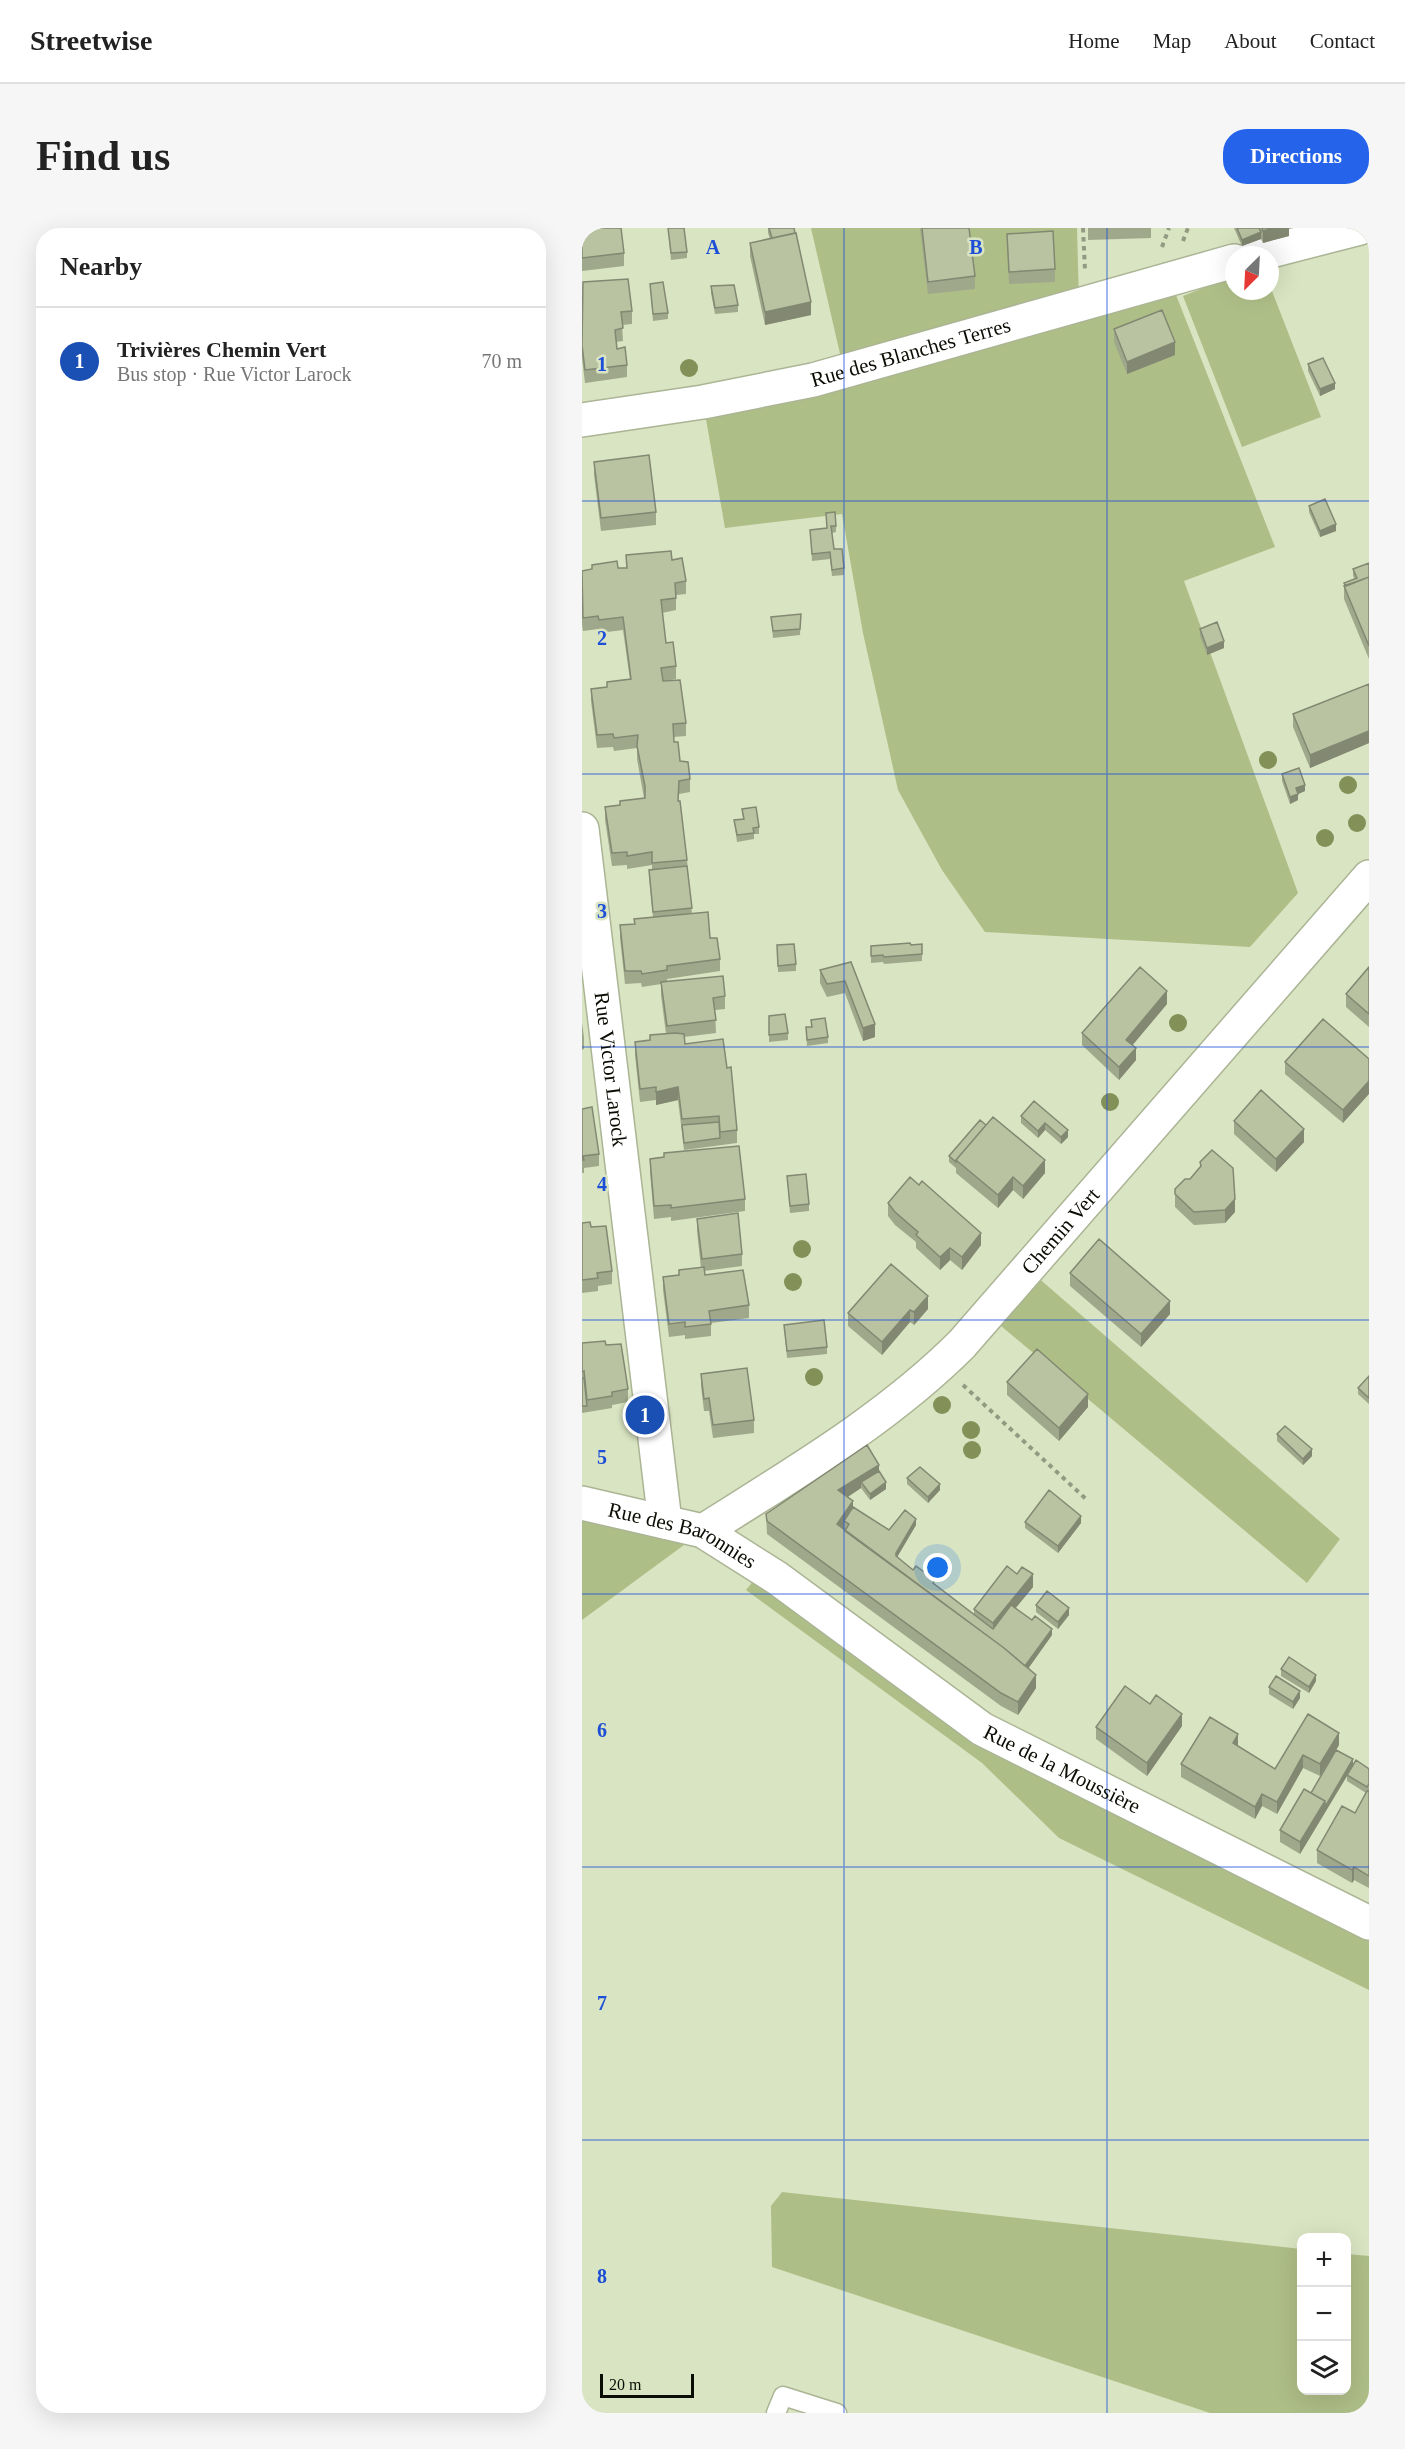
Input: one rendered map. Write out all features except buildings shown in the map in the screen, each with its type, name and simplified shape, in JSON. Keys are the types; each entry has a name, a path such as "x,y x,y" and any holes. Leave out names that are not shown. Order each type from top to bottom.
{"street":[{"path":"1279,249 1359,228"},
{"name":"Rue des Blanches Terres","path":"582,420 703,402 813,380 1225,263"},
{"name":"Rue Victor Larock","path":"582,829 665,1522"},
{"name":"Chemin Vert","path":"703,1531 840,1444 941,1365 962,1344 1369,877"},
{"name":"Rue des Baronnies","path":"582,1503 703,1531 777,1578"},
{"name":"Rue de la Moussière","path":"777,1578 982,1730 1369,1923"}],"lane":[{"path":"776,2413 783,2396 837,2413"}],"path":[{"path":"1083,228 1086,301"},
{"path":"941,1365 1086,1499"}],"green space":[{"path":"811,228 1077,228 1079,302 1169,277 1275,547 1184,581 1298,893 1250,947 985,932 942,870 898,790 863,633 842,514 725,528 703,402 844,371"},
{"path":"1225,280 1225,300 1275,300 1321,417 1242,447 1183,296"},
{"path":"1028,1269 1340,1539 1307,1583 988,1315"},
{"path":"582,1503 703,1531 582,1620"},
{"path":"763,1569 982,1729 1369,1923 1369,1990 1059,1838 982,1763 746,1590"},
{"path":"782,2192 1297,2249 1297,2395 1351,2395 1351,2254 1369,2256 1369,2413 1210,2413 772,2267 771,2206"}],"place":[{"name":"Trivières Chemin Vert","path":"645,1415"}]}
